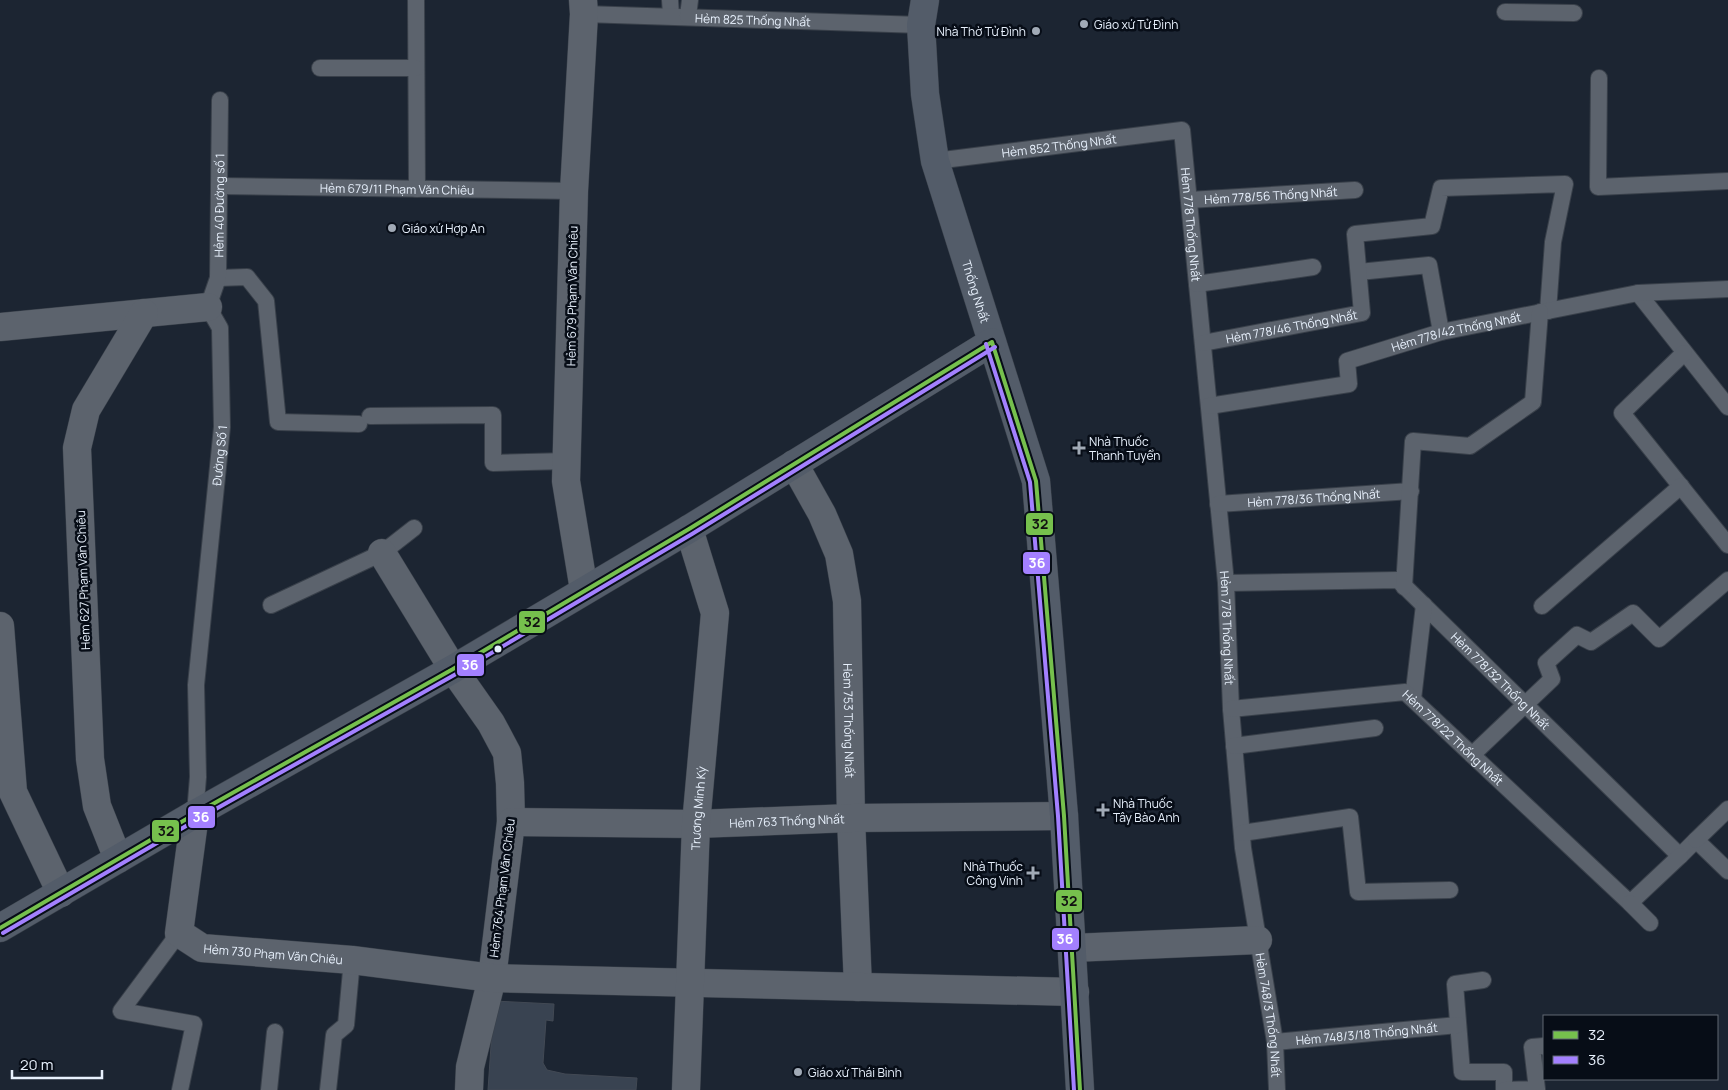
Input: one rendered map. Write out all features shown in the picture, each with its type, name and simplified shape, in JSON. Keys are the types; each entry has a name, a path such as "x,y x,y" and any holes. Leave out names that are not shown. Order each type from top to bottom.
{"main road":[{"name":"Thống Nhất","path":"923,12 925,94 935,161 1036,481 1064,816 1080,1090"},
{"path":"0,928 195,814 453,669 690,529 992,342"}],"street":[{"name":"Hẻm 679 Phạm Văn Chiêu","path":"584,7 574,191 566,481 584,590"},
{"path":"0,327 208,307"},
{"name":"Hẻm 627 Phạm Văn Chiêu","path":"118,859 97,806 90,759 77,448 86,410 144,314"},
{"name":"Hẻm 753 Thống Nhất","path":"794,464 822,514 839,554 847,601 851,818 858,987"},
{"name":"Trương Minh Ký","path":"686,1090 696,824 715,613 690,529"},
{"name":"Hẻm 764 Phạm Văn Chiêu","path":"382,553 453,669 491,724 507,754 512,822 492,978 470,1068 468,1090"},
{"path":"0,626 13,792 61,892"},
{"path":"179,933 195,814"},
{"name":"Hẻm 763 Thống Nhất","path":"512,822 696,824 851,818 1064,816"},
{"name":"Hẻm 730 Phạm Văn Chiêu","path":"179,933 202,948 352,960 492,978"},
{"path":"1072,948 1258,940"},
{"path":"492,978 1075,992"}],"lane":[{"path":"416,0 416,189"},
{"path":"1505,12 1547,6 1574,13"},
{"name":"Hẻm 825 Thống Nhất","path":"584,7 923,12"},
{"path":"320,68 416,68"},
{"path":"1599,78 1598,187 1728,181"},
{"name":"Hẻm 40 Đường số 1","path":"208,307 218,278 220,100"},
{"name":"Hẻm 852 Thống Nhất","path":"935,161 1182,130"},
{"name":"Hẻm 778 Thống Nhất","path":"1182,130 1226,583 1231,710 1242,833 1258,940"},
{"name":"Hẻm 778/46 Thống Nhất","path":"1203,343 1362,313 1355,234 1432,226 1441,188 1565,184 1553,242 1544,312"},
{"name":"Hẻm 679/11 Phạm Văn Chiêu","path":"219,186 574,191"},
{"name":"Hẻm 778/56 Thống Nhất","path":"1189,200 1354,190"},
{"path":"1359,272 1429,265 1441,332"},
{"path":"1197,284 1313,267"},
{"path":"218,278 247,277 266,302 278,422 493,415 493,462 567,461"},
{"path":"1728,281 1728,289"},
{"name":"Hẻm 778/42 Thống Nhất","path":"1209,406 1349,384 1347,360 1441,332 1638,293 1728,289"},
{"path":"1638,293 1728,407"},
{"name":"Đường Số 1","path":"195,814 198,777 196,684 222,427 220,328 208,307"},
{"path":"1404,587 1413,441 1470,446 1533,402 1544,312"},
{"path":"1684,352 1622,413 1728,545"},
{"path":"1542,606 1681,486"},
{"name":"Hẻm 778/36 Thống Nhất","path":"1218,504 1410,491"},
{"path":"271,606 382,553 414,528"},
{"name":"Hẻm 778/32 Thống Nhất","path":"1226,583 1398,580 1680,856"},
{"path":"1472,755 1552,679 1546,663 1577,634 1591,642 1633,613 1659,639 1728,580"},
{"path":"1413,699 1424,605"},
{"name":"Hẻm 778/22 Thống Nhất","path":"1231,710 1405,692 1650,922"},
{"path":"1234,746 1375,728"},
{"path":"1630,903 1728,809"},
{"path":"1242,833 1350,817 1358,892 1450,890"},
{"path":"1696,840 1728,870"},
{"path":"179,933 120,1011 194,1024 180,1090"},
{"name":"Hẻm 748/3 Thống Nhất","path":"1258,940 1275,1042 1277,1090"},
{"path":"328,1090 334,1035 346,1025 352,960"},
{"path":"1483,980 1455,984 1462,1072 1504,1072 1504,1090 1537,1089 1532,1047 1543,1046"},
{"name":"Hẻm 748/3/18 Thống Nhất","path":"1275,1042 1458,1025"},
{"path":"269,1090 275,1032"}],"building":[{"path":"494,1001 554,1004 553,1021 546,1020 543,1063 547,1070 565,1074 637,1078 636,1090 488,1090"}],"transit line":[{"name":"32","path":"992,342 1036,481 1064,816 1080,1090"},
{"name":"32","path":"0,928 195,814 453,669 689,529 992,342"},
{"name":"36","path":"986,344 1030,482 1058,816 1074,1090"},
{"name":"36","path":"3,933 198,819 456,674 692,534 995,347"}],"place":[{"name":"Giáo xứ Tử Đình","path":"1084,24"},
{"name":"Nhà Thờ Tử Đình","path":"1036,31"},
{"name":"Giáo xứ Hợp An","path":"392,228"},
{"name":"Nhà Thuốc Thanh Tuyển","path":"1079,448"},
{"name":"Nhà Thuốc Tây Bào Anh","path":"1103,810"},
{"name":"Nhà Thuốc Công Vinh","path":"1033,873"},
{"name":"Giáo xứ Thái Bình","path":"798,1072"}]}
